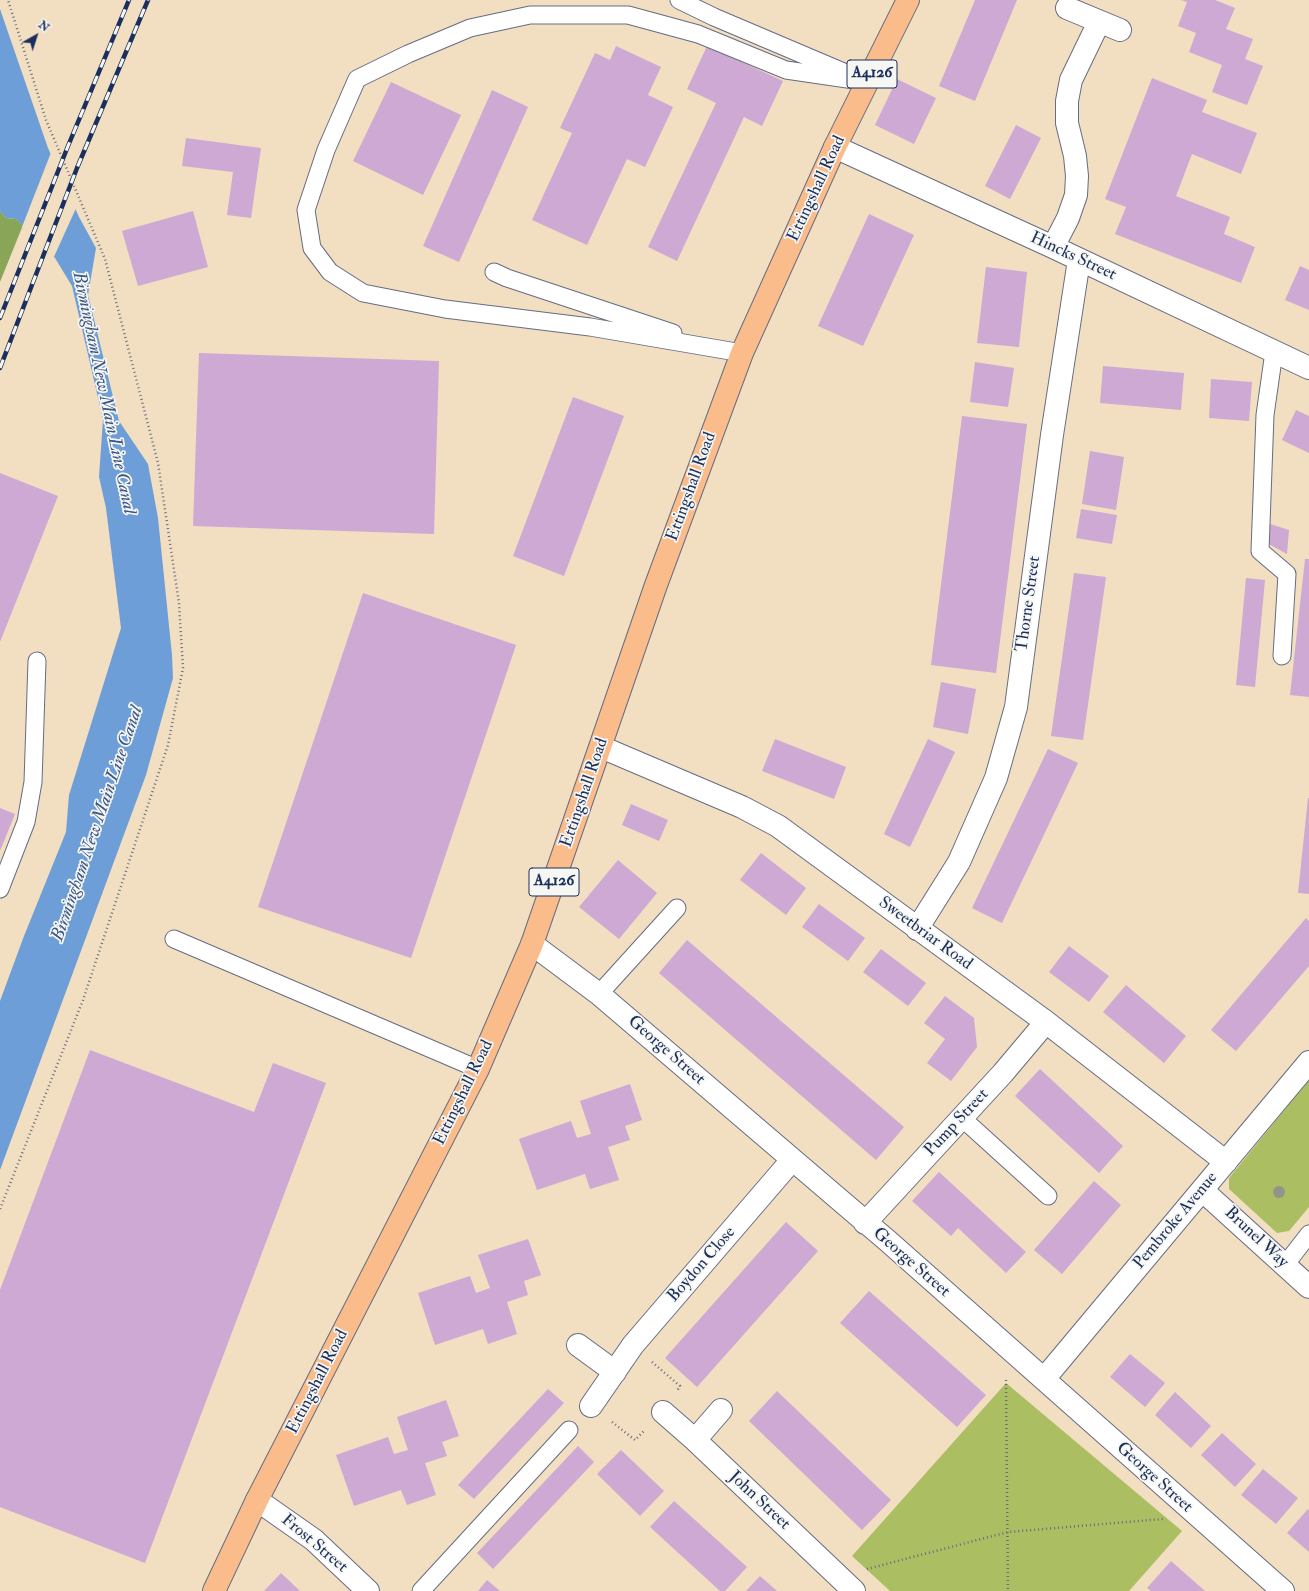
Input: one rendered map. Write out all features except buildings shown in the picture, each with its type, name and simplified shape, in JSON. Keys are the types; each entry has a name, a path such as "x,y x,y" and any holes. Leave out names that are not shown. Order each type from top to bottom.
{"main road":[{"name":"Ettingshall Road","path":"214,1591 257,1500 478,1069 532,944 656,585 742,353 835,148 908,0"}],"street":[{"path":"1066,8 1120,30"},
{"path":"1054,247 1068,218 1076,195 1077,176 1075,156 1067,123 1067,101 1071,80 1099,22"},
{"name":"Hincks Street","path":"835,148 1054,247 1309,368"},
{"name":"Thorne Street","path":"918,929 962,855 996,778 1016,707 1051,443 1079,260"},
{"name":"Sweetbriar Road","path":"601,747 742,807 778,826 1046,1022 1226,1162"},
{"name":"George Street","path":"532,944 599,994 792,1160 1283,1591"},
{"name":"Pump Street","path":"865,1223 962,1118 1046,1022"},
{"name":"Pembroke Avenue","path":"1044,1380 1309,1062"},
{"name":"Boydon Close","path":"591,1406 633,1345 792,1160"},
{"name":"Brunel Way","path":"1202,1190 1309,1287"},
{"path":"578,1345 615,1372"},
{"path":"695,1440 721,1410"},
{"name":"John Street","path":"663,1412 695,1440 854,1591"},
{"name":"Frost Street","path":"257,1500 314,1540 368,1591"}],"lane":[{"path":"679,0 714,17 868,82"},
{"path":"742,353 590,327 445,309 363,293 330,272 312,248 306,210 326,150 357,79 408,54 470,28 530,14 628,15 698,34 786,70 868,82"},
{"path":"494,272 507,278 666,331 742,353"},
{"path":"1274,352 1266,415 1260,551 1286,574 1282,656"},
{"path":"0,889 26,822 33,782 37,661"},
{"path":"599,994 677,908"},
{"path":"174,939 478,1069"},
{"path":"962,1118 1048,1196"},
{"path":"1285,1265 1309,1234"},
{"path":"421,1591 569,1430"}],"path":[{"path":"0,1209 83,1000 168,745 183,668 179,603 158,463 106,259 46,120 8,0"},
{"path":"1008,1591 1006,1383 1011,1351"},
{"path":"835,1573 866,1569 1008,1532 1167,1518 1195,1514"}],"green space":[{"path":"0,211 6,218 16,219 23,225 0,282"},
{"path":"1309,1080 1309,1207 1289,1231 1277,1233 1229,1189 1229,1178"},
{"path":"1006,1383 1182,1531 1129,1591 890,1591 852,1556"}],"water":[{"name":"Birmingham New Main Line Canal","path":"0,9 48,148 79,217 96,248 88,295 119,421 148,464 158,518 173,678 146,775 0,1170 0,1001 24,936 66,832 69,795 121,628 106,508 99,477 103,419 72,286 55,258 16,219 6,218 0,211"}],"pier":[{"path":"52,150 77,206 53,259 22,227"}],"railway":[{"path":"0,318 68,146 129,0"},
{"path":"0,368 77,168 148,0"}]}
